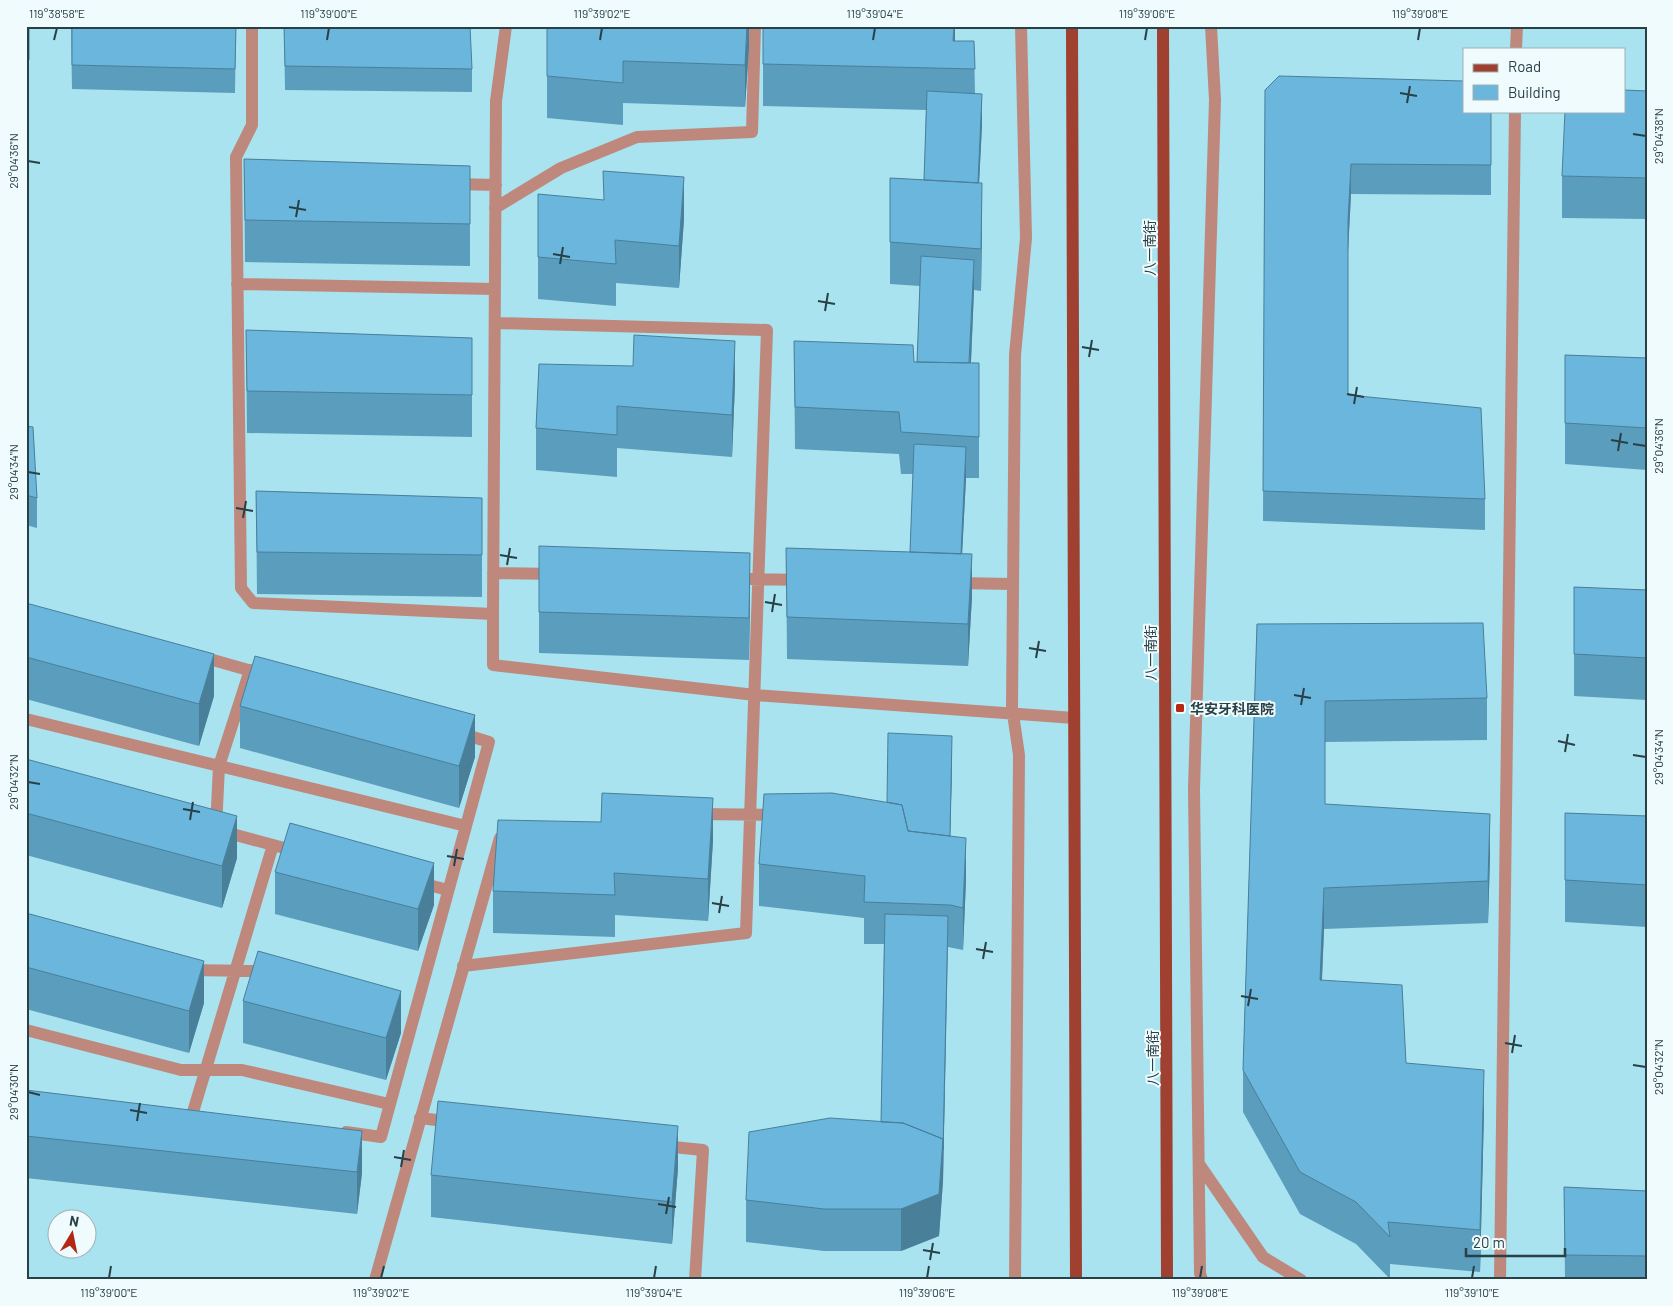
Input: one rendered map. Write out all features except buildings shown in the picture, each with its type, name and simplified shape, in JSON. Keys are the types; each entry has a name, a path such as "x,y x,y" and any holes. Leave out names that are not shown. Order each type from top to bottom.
{"main road":[{"path":"1072,26 1076,1280"},
{"name":"八一南街","path":"1163,26 1167,1280"}],"street":[{"path":"252,26 252,125 236,157 241,183 238,284 241,588 254,603 493,614"},
{"path":"506,26 496,101 493,665 755,695 1074,718"},
{"path":"495,208 561,168 637,136 752,132 755,26"},
{"path":"1015,1280 1019,755 1012,714 1015,355 1026,238 1021,26"},
{"path":"1202,1280 1200,1274 1194,788 1215,100 1211,26"},
{"path":"1516,48 1517,26"},
{"path":"1500,1280 1516,112"},
{"path":"446,184 496,185"},
{"path":"238,284 495,289"},
{"path":"463,966 746,933 767,330 495,323"},
{"path":"493,573 572,574"},
{"path":"739,578 817,580"},
{"path":"944,582 1013,584"},
{"path":"187,653 277,678"},
{"path":"250,670 219,766 212,829 310,855"},
{"path":"26,719 466,826"},
{"path":"331,1130 381,1137 410,1011 448,890 489,742 452,731"},
{"path":"684,814 789,816"},
{"path":"375,1280 501,836 511,834"},
{"path":"193,1112 273,845"},
{"path":"402,878 448,890"},
{"path":"178,970 262,971 281,976"},
{"path":"26,1030 181,1070 242,1070 390,1104"},
{"path":"420,1118 469,1124"},
{"path":"654,1144 703,1150 695,1280"},
{"path":"1199,1164 1263,1257 1302,1280"}],"place":[{"name":"华安牙科医院","path":"1180,708"}]}
